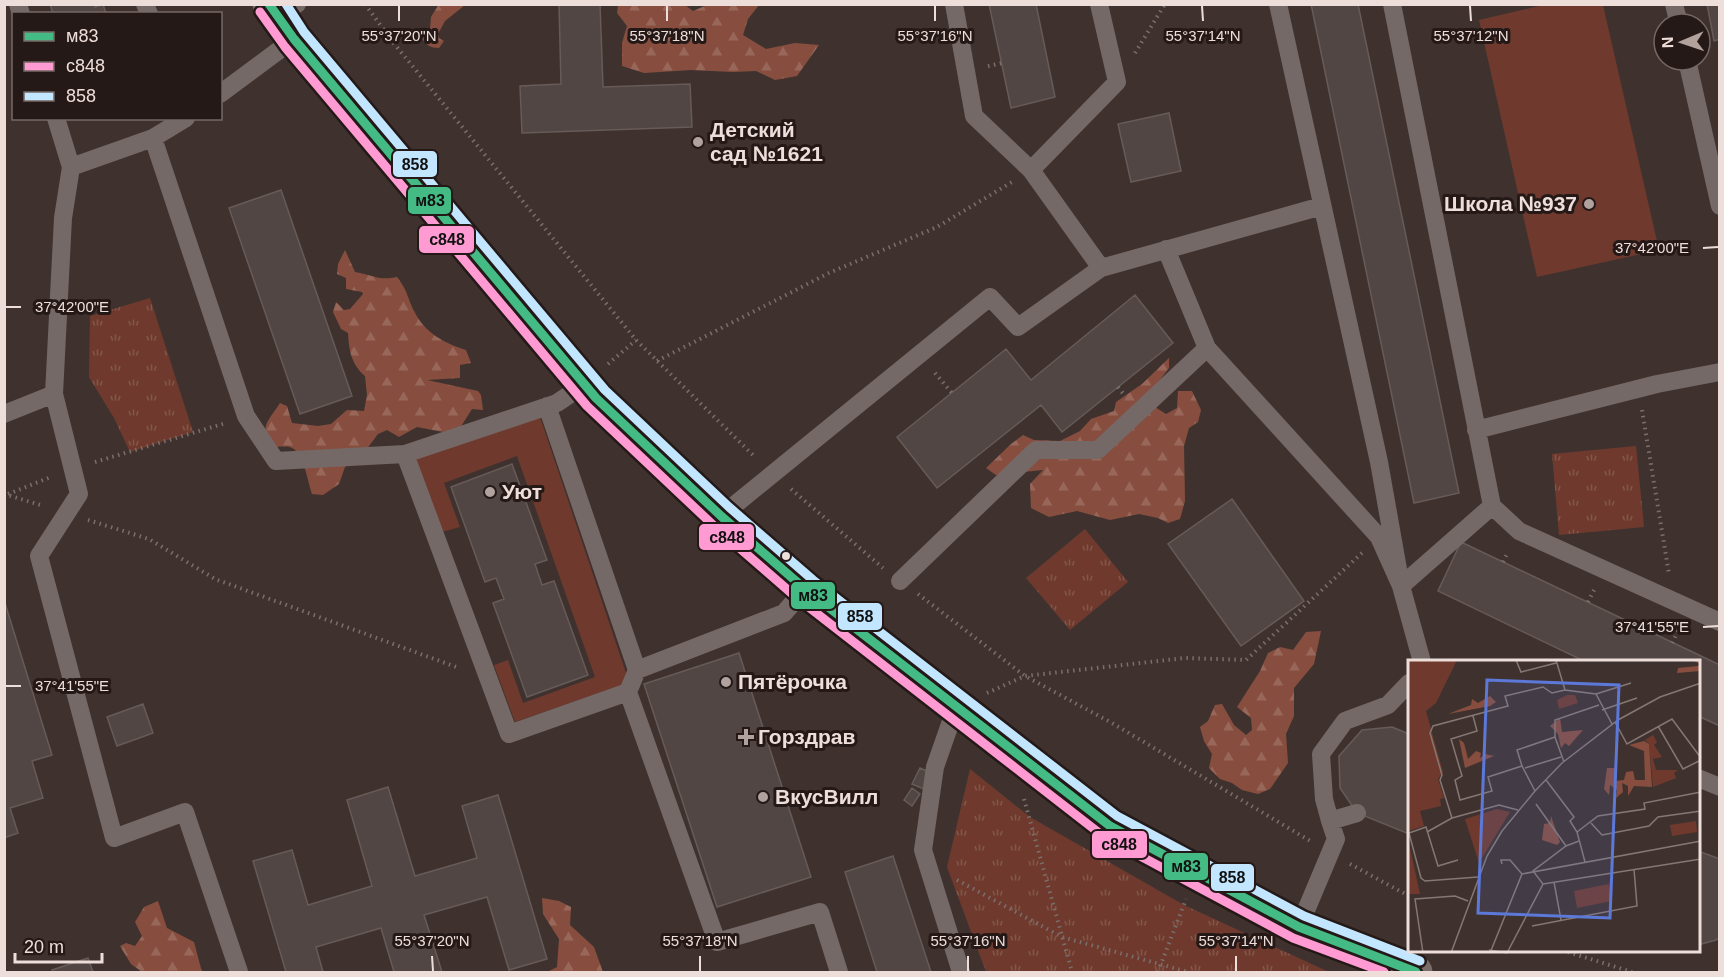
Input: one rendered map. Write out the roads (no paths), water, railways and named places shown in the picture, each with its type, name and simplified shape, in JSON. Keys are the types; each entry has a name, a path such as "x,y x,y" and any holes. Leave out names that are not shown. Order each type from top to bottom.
{"street":[{"path":"284,16 605,406 722,516 805,589 1110,826 1299,927 1416,972"}],"lane":[{"path":"954,4 974,116 1032,170 1101,268"},
{"path":"1032,170 1117,82 1098,4"},
{"path":"1278,4 1379,462 1401,586 1421,660"},
{"path":"1392,4 1492,506 1519,531 1719,622"},
{"path":"222,92 284,16"},
{"path":"1690,72 1719,206"},
{"path":"57,120 71,167 63,218 54,394 80,494 39,556 114,838 185,812 239,972"},
{"path":"71,167 153,138 183,120"},
{"path":"153,138 246,417 276,461 405,453 557,403 585,384"},
{"path":"722,516 990,297 1018,327 1101,268 1322,206"},
{"path":"1166,249 1207,348 1379,537 1401,586"},
{"path":"900,581 1036,450 1098,450 1207,348"},
{"path":"1476,430 1639,388 1719,372"},
{"path":"4,414 54,394"},
{"path":"547,406 637,670 628,692 717,942 820,912 839,972"},
{"path":"405,453 509,734 628,692"},
{"path":"1401,586 1492,506"},
{"path":"637,670 784,613 805,589"},
{"path":"1299,927 1336,839 1323,799 1322,754 1345,721 1388,705 1408,683"},
{"path":"956,707 935,767 923,850 961,972"},
{"path":"1700,779 1719,787"},
{"path":"1330,821 1357,813"}],"place":[{"name":"Детский сад №1621","path":"698,142"},
{"name":"Школа №937","path":"1589,204"},
{"name":"Уют","path":"490,492"},
{"name":"Пятёрочка","path":"726,682"},
{"name":"Горздрав","path":"746,737"},
{"name":"ВкусВилл","path":"763,797"}]}
